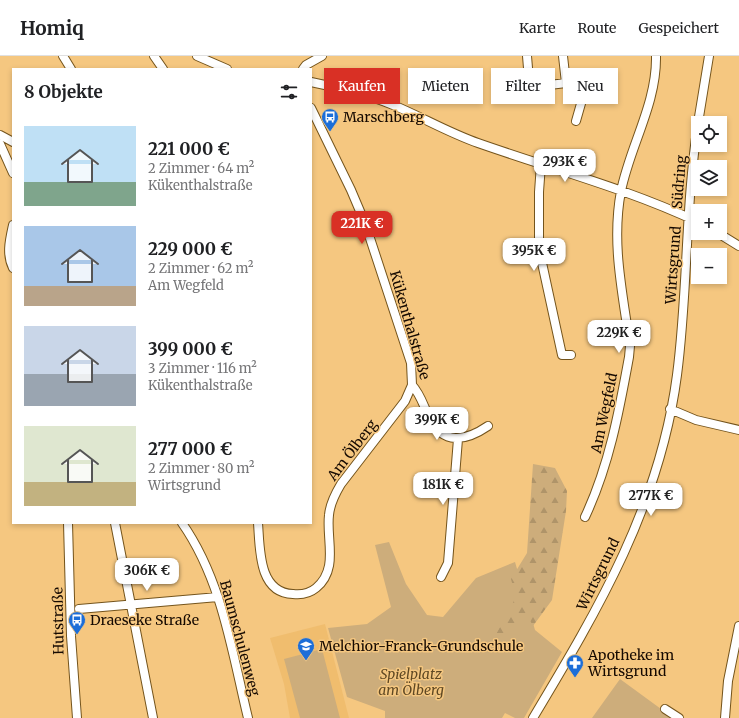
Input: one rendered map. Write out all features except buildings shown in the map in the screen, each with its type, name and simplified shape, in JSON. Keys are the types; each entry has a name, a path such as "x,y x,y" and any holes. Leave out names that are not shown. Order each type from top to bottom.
{"street":[{"path":"62,56 70,68"},
{"path":"154,56 162,68"},
{"path":"197,56 225,68"},
{"path":"304,68 310,62 322,56"},
{"path":"527,56 529,80 533,87 563,83"},
{"path":"563,56 564,68"},
{"name":"Am Wegfeld","path":"585,517 602,478 610,450 629,357 630,346 618,276 616,249 621,191 652,90 656,56"},
{"name":"Südring","path":"699,116 709,56"},
{"path":"312,82 350,91 378,100 453,134 621,191 689,218"},
{"path":"576,121 581,104"},
{"name":"Kükenthalstraße","path":"312,110 351,190 365,223 411,363 412,385 419,393 429,417 436,428 447,435 458,439"},
{"path":"0,135 12,141"},
{"path":"0,144 12,171"},
{"name":"Südring","path":"689,218 695,152"},
{"path":"541,164 539,192 540,249 562,355 571,355"},
{"name":"Wirtsgrund","path":"533,718 577,644 620,564 643,510 655,474 670,409 679,354 689,218"},
{"path":"12,230 9,247 10,262 12,266"},
{"path":"727,239 739,246"},
{"name":"Am Ölberg","path":"258,524 264,572 274,586 282,592 294,594 306,593 315,588 327,574 330,565 328,525 332,500 341,484 401,406 412,385"},
{"path":"670,409 696,420 739,430"},
{"path":"441,577 448,563 458,439 474,435 488,426"},
{"name":"Hutstraße","path":"68,524 70,636 77,718"},
{"path":"114,524 153,718"},
{"name":"Baumschulenweg","path":"183,524 196,546 218,597 248,718"},
{"path":"79,609 218,597"},
{"path":"725,718 728,681 739,626"},
{"path":"665,708 679,718"}],"shaded area":[{"name":"Melchior-Franck-Grundschule","path":"325,624 349,718 290,718 284,684 270,638"}],"green space":[{"path":"533,464 555,468 567,491 566,511 552,600 533,626 526,613 498,653 486,652 513,604 515,594 511,579 527,553"},
{"name":"Spielplatz am Ölberg","path":"389,542 406,584 427,615 443,617 476,578 515,562 535,630 562,652 524,718 515,718 505,713 502,718 385,718 385,711 347,697 328,628 367,624 391,607 375,545"},
{"path":"322,649 340,718 300,718 284,659"},
{"path":"620,679 672,717 672,718 592,718"}],"place":[{"name":"Marschberg","path":"330,132"},
{"name":"Draeseke Straße","path":"77,635"},
{"name":"Melchior-Franck-Grundschule","path":"306,661"},
{"name":"Apotheke im Wirtsgrund","path":"575,678"}]}
